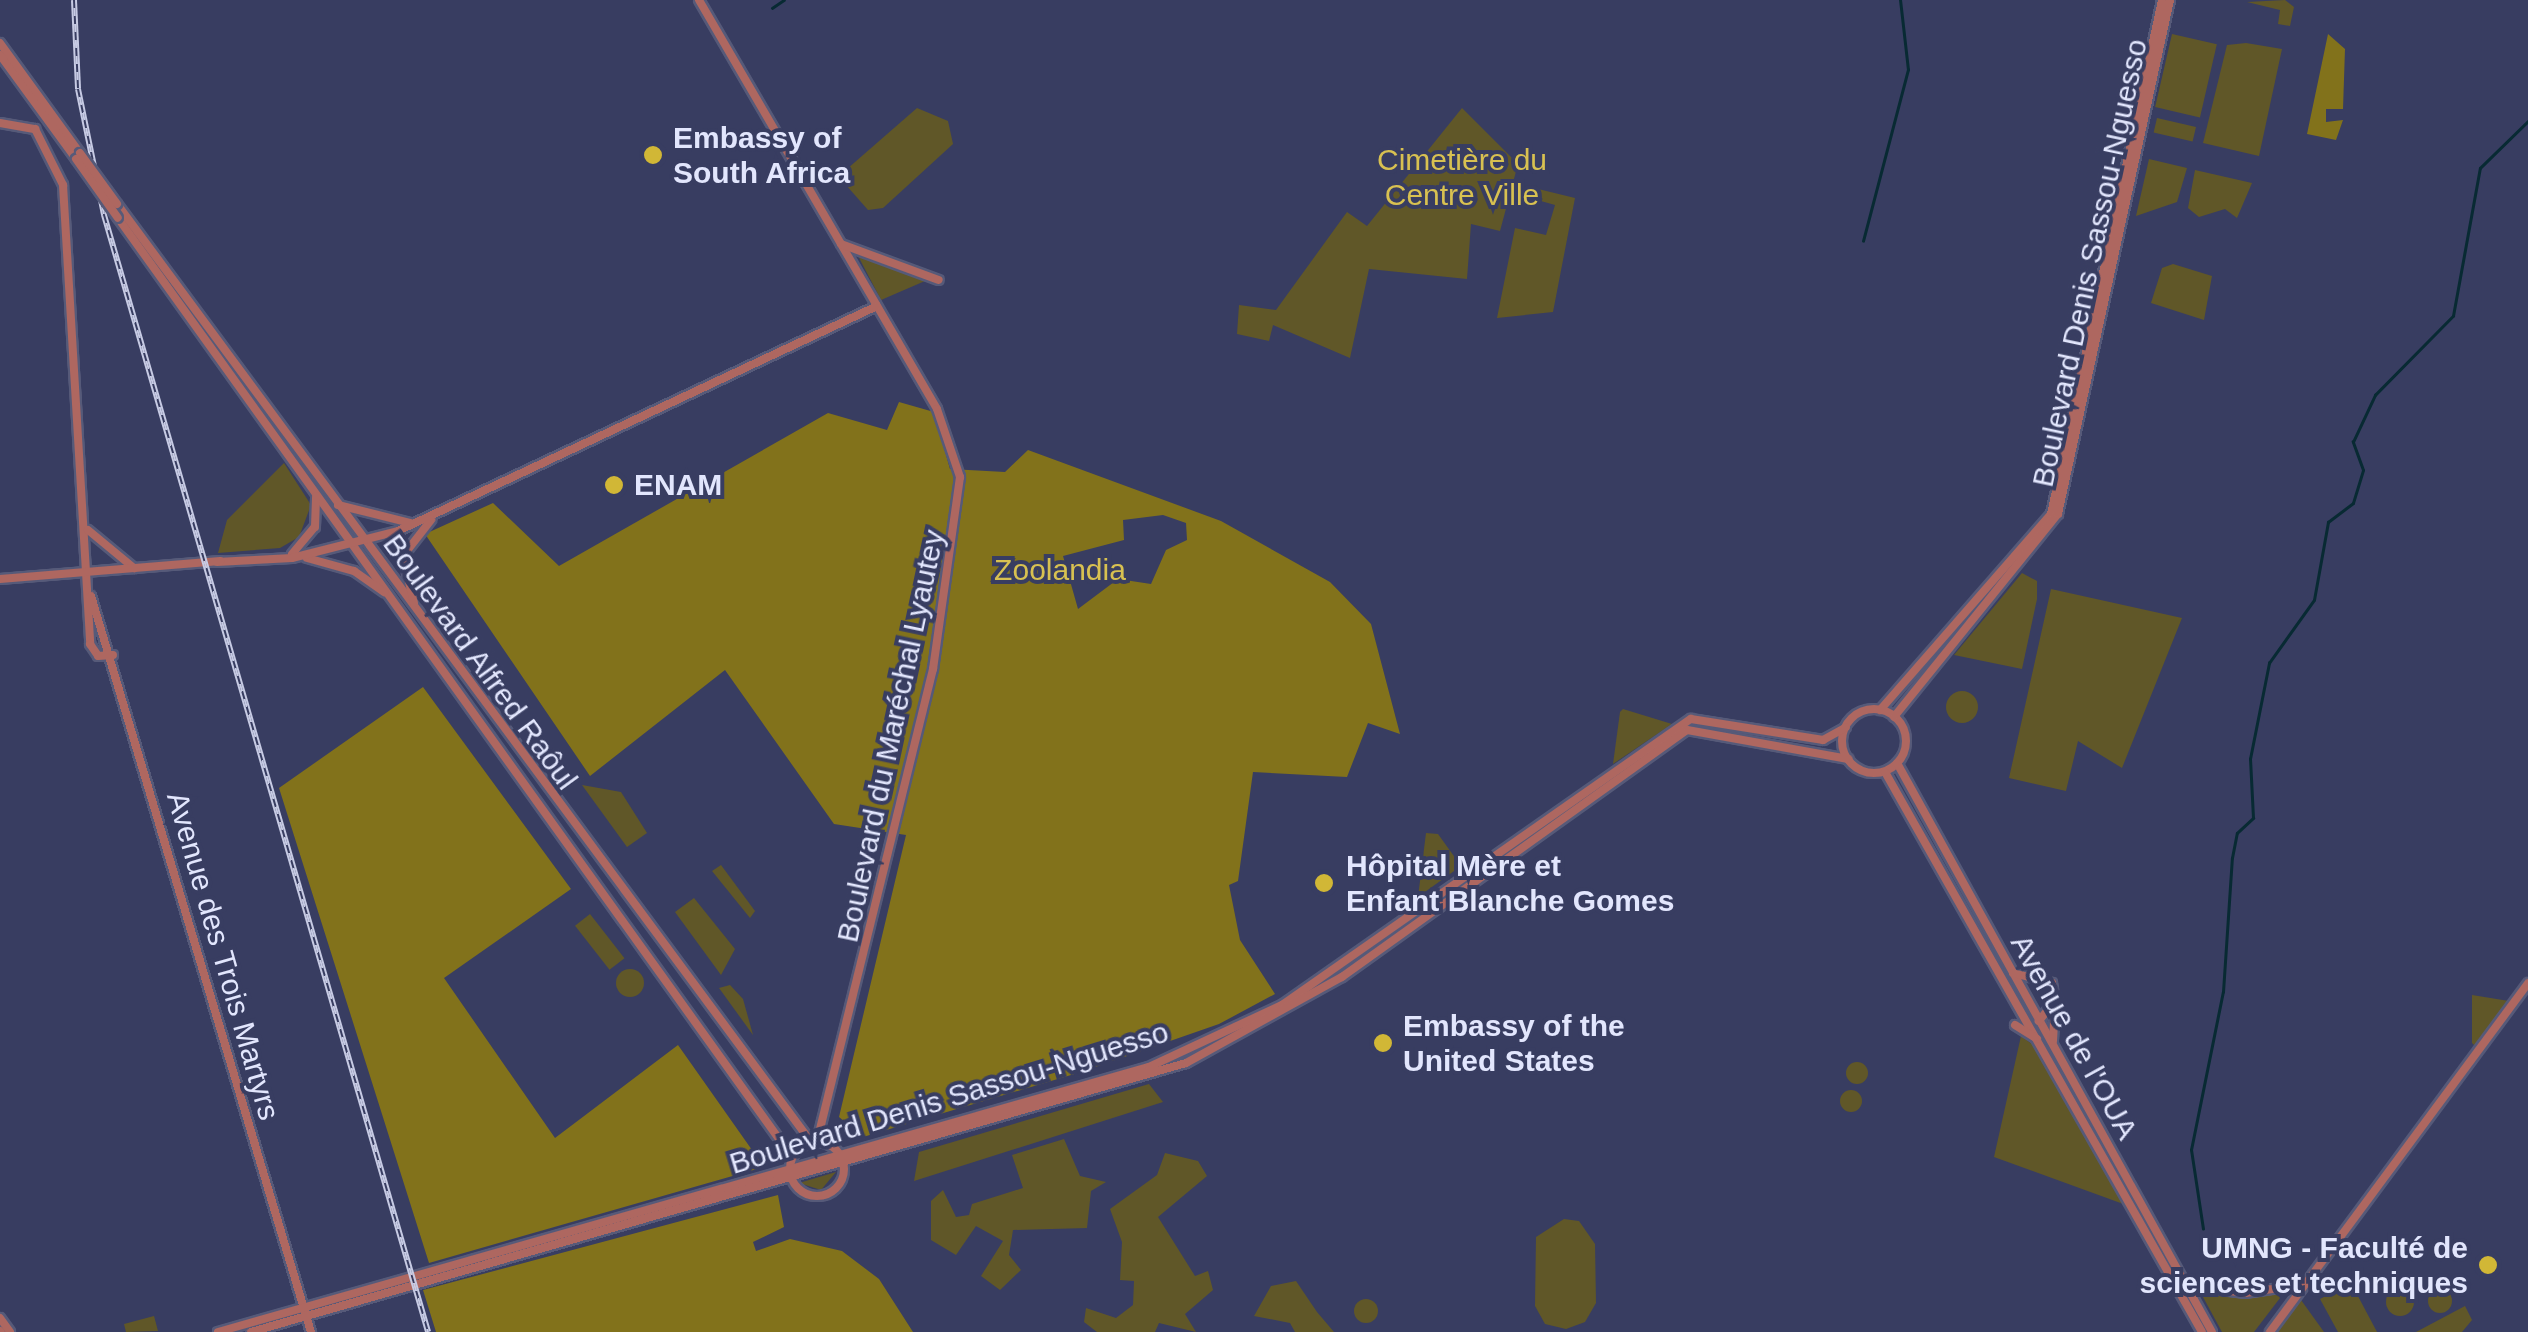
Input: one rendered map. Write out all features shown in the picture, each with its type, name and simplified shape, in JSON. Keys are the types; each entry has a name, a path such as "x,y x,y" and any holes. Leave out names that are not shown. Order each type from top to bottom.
{"main road":[{"name":"Boulevard du Maréchal Lyautey","path":"699,0 951,438 961,497 930,684 827,1126 814,1142"},
{"name":"Boulevard Denis Sassou-Nguesso","path":"1880,710 2051,514 2162,0"},
{"name":"Boulevard Denis Sassou-Nguesso","path":"1894,717 2058,514 2170,0"},
{"path":"0,44 78,156"},
{"path":"0,55 78,156"},
{"name":"Avenue des Trois Martyrs","path":"0,123 30,125 44,140 63,184 91,572 91,651 113,655"},
{"name":"Boulevard Alfred Raôul","path":"78,156 814,1142"},
{"name":"Boulevard Alfred Raôul","path":"78,156 118,218 792,1158"},
{"path":"841,244 939,280"},
{"path":"866,312 870,296"},
{"path":"852,321 878,309"},
{"path":"0,579 292,556 364,542 438,514 878,309"},
{"path":"292,556 315,526 316,491"},
{"path":"336,504 369,520 415,523"},
{"path":"423,621 403,556 438,514"},
{"path":"88,530 136,570"},
{"path":"292,556 338,564 392,599"},
{"name":"Avenue des Trois Martyrs","path":"91,596 113,655 311,1332"},
{"path":"1880,710 1894,717 1906,737 1898,763 1884,772 1848,758 1846,728 1880,710"},
{"name":"Boulevard Denis Sassou-Nguesso","path":"842,1162 1148,1067 1229,1033 1368,948 1691,719 1823,740 1846,728"},
{"name":"Boulevard Denis Sassou-Nguesso","path":"218,1332 307,1312 1094,1095 1223,1047 1342,977 1687,730 1848,758"},
{"name":"Avenue de l'OUA","path":"1898,763 2173,1263 2202,1332"},
{"name":"Avenue de l'OUA","path":"1884,772 2212,1332"},
{"path":"2013,972 2048,978 2055,1001 2052,1046"},
{"path":"2270,1332 2300,1285 2528,982"},
{"path":"2039,1020 2055,1001"},
{"path":"2015,1025 2038,1040"},
{"name":"Boulevard du Maréchal Lyautey","path":"827,1126 832,1147"},
{"path":"814,1142 832,1147 842,1162 824,1195 791,1176 792,1158 814,1142"},
{"name":"Boulevard Denis Sassou-Nguesso","path":"251,1332 307,1312 322,1312 791,1176"},
{"path":"2173,1263 2198,1282"},
{"path":"2181,1285 2198,1282 2245,1293 2300,1285"},
{"path":"311,1332 322,1312"},
{"path":"0,1318 10,1332"}],"green space":[{"path":"2285,0 2294,7 2290,26 2278,24 2280,10 2247,2"},
{"path":"2172,34 2217,44 2200,117 2155,107"},
{"path":"2328,34 2345,49 2343,109 2326,109 2326,122 2343,120 2336,140 2307,134"},
{"path":"2246,43 2282,49 2259,156 2203,143 2227,45"},
{"path":"917,108 948,121 953,144 883,208 868,210 846,185 847,169"},
{"name":"Cimetière du Centre Ville","path":"1462,108 1518,164 1500,231 1471,224 1467,279 1369,269 1350,358 1273,325 1269,341 1237,334 1239,305 1276,310 1347,212 1367,226"},
{"path":"2157,118 2196,127 2193,142 2154,133"},
{"path":"2149,159 2187,168 2177,202 2136,216"},
{"path":"2195,170 2252,183 2237,218 2225,209 2199,217 2188,208"},
{"path":"1530,187 1575,198 1553,312 1497,318 1515,228 1546,235 1555,205 1523,196"},
{"path":"855,250 926,277 925,281 881,300"},
{"path":"2173,264 2212,276 2204,320 2151,303 2162,268"},
{"name":"Zoolandia","path":"899,402 934,412 950,469 1005,472 1028,450 1221,521 1330,582 1371,624 1400,734 1368,723 1347,777 1253,772 1238,881 1229,885 1240,940 1275,994 1219,1024 1081,1072 863,1137 839,1117 906,835 834,824 725,670 590,776 425,534 493,503 559,566 828,413 887,430","holes":["1163,515 1186,523 1187,540 1166,550 1151,584 1118,579 1078,609 1063,556 1124,540 1123,520"]},
{"path":"284,463 311,505 299,537 280,548 218,553 227,520"},
{"path":"2022,573 2037,581 2037,599 2022,669 1954,655"},
{"path":"2051,589 2182,618 2122,768 2078,741 2066,791 2009,778"},
{"path":"423,687 571,889 444,978 555,1138 678,1045 764,1167 429,1263 279,788"},
{"path":"1962,691 1973,696 1978,707 1973,718 1962,723 1951,718 1946,707 1951,696"},
{"path":"1623,709 1672,724 1613,764 1620,712"},
{"path":"582,785 621,792 647,833 627,847"},
{"path":"1426,833 1438,834 1461,866 1418,897"},
{"path":"721,865 755,911 750,918 712,871"},
{"path":"694,898 735,949 721,975 675,912"},
{"path":"590,914 624,958 610,970 575,926"},
{"path":"630,969 640,973 644,983 640,993 630,997 620,993 616,983 620,973"},
{"path":"730,985 743,999 753,1035 719,988"},
{"path":"2472,995 2509,1001 2475,1046 2472,1043"},
{"path":"2021,1036 2036,1047 2126,1205 1994,1157"},
{"path":"1857,1062 1865,1065 1865,1081 1857,1084 1849,1081 1846,1073 1849,1065"},
{"path":"1149,1084 1163,1102 914,1181 919,1152"},
{"path":"1851,1090 1859,1093 1859,1109 1851,1112 1843,1109 1840,1101 1843,1093"},
{"path":"1064,1139 1080,1176 1106,1182 1091,1191 1087,1228 1013,1230 1009,1255 1021,1270 1000,1290 981,1276 1003,1241 976,1226 956,1255 931,1240 931,1201 943,1190 956,1217 969,1215 972,1204 1023,1188 1012,1155"},
{"path":"1165,1153 1198,1161 1207,1176 1158,1217 1195,1276 1208,1271 1213,1290 1185,1314 1196,1332 1159,1323 1155,1332 1097,1332 1084,1322 1086,1308 1116,1318 1133,1305 1134,1281 1120,1280 1122,1242 1110,1209 1157,1175"},
{"path":"836,1172 821,1190 799,1183"},
{"path":"778,1195 784,1227 753,1242 756,1251 790,1239 842,1251 879,1279 913,1332 436,1332 423,1290"},
{"path":"1564,1219 1579,1221 1595,1244 1596,1303 1585,1322 1566,1329 1545,1324 1535,1306 1536,1237"},
{"path":"1296,1281 1334,1332 1295,1332 1290,1323 1254,1316 1271,1286"},
{"path":"2351,1283 2377,1332 2338,1332 2320,1299"},
{"path":"2197,1286 2277,1294 2280,1298 2254,1332 2222,1332"},
{"path":"2400,1288 2410,1292 2414,1302 2410,1312 2400,1316 2390,1312 2386,1302 2390,1292"},
{"path":"2440,1289 2452,1301 2440,1313 2428,1301"},
{"path":"1366,1299 1378,1311 1366,1323 1354,1311"},
{"path":"2301,1300 2324,1332 2277,1332"},
{"path":"2465,1306 2472,1320 2462,1332 2416,1332"},
{"path":"154,1316 158,1331 126,1332 124,1324"}],"waterway":[{"path":"772,8 784,0"},
{"path":"1863,241 1908,70 1900,0"},
{"path":"2203,1229 2191,1150 2223,992 2232,858 2237,833 2253,818 2250,759 2269,663 2314,600 2328,522 2353,503 2363,470 2353,442 2375,395 2453,316 2480,168 2528,121"}],"railway":[{"path":"74,0 78,89 104,215 428,1332"}],"place":[{"name":"Embassy of South Africa","path":"653,155"},
{"name":"ENAM","path":"614,485"},
{"name":"Hôpital Mère et Enfant Blanche Gomes","path":"1324,883"},
{"name":"Embassy of the United States","path":"1383,1043"},
{"name":"UMNG - Faculté de sciences et techniques","path":"2488,1265"}]}
